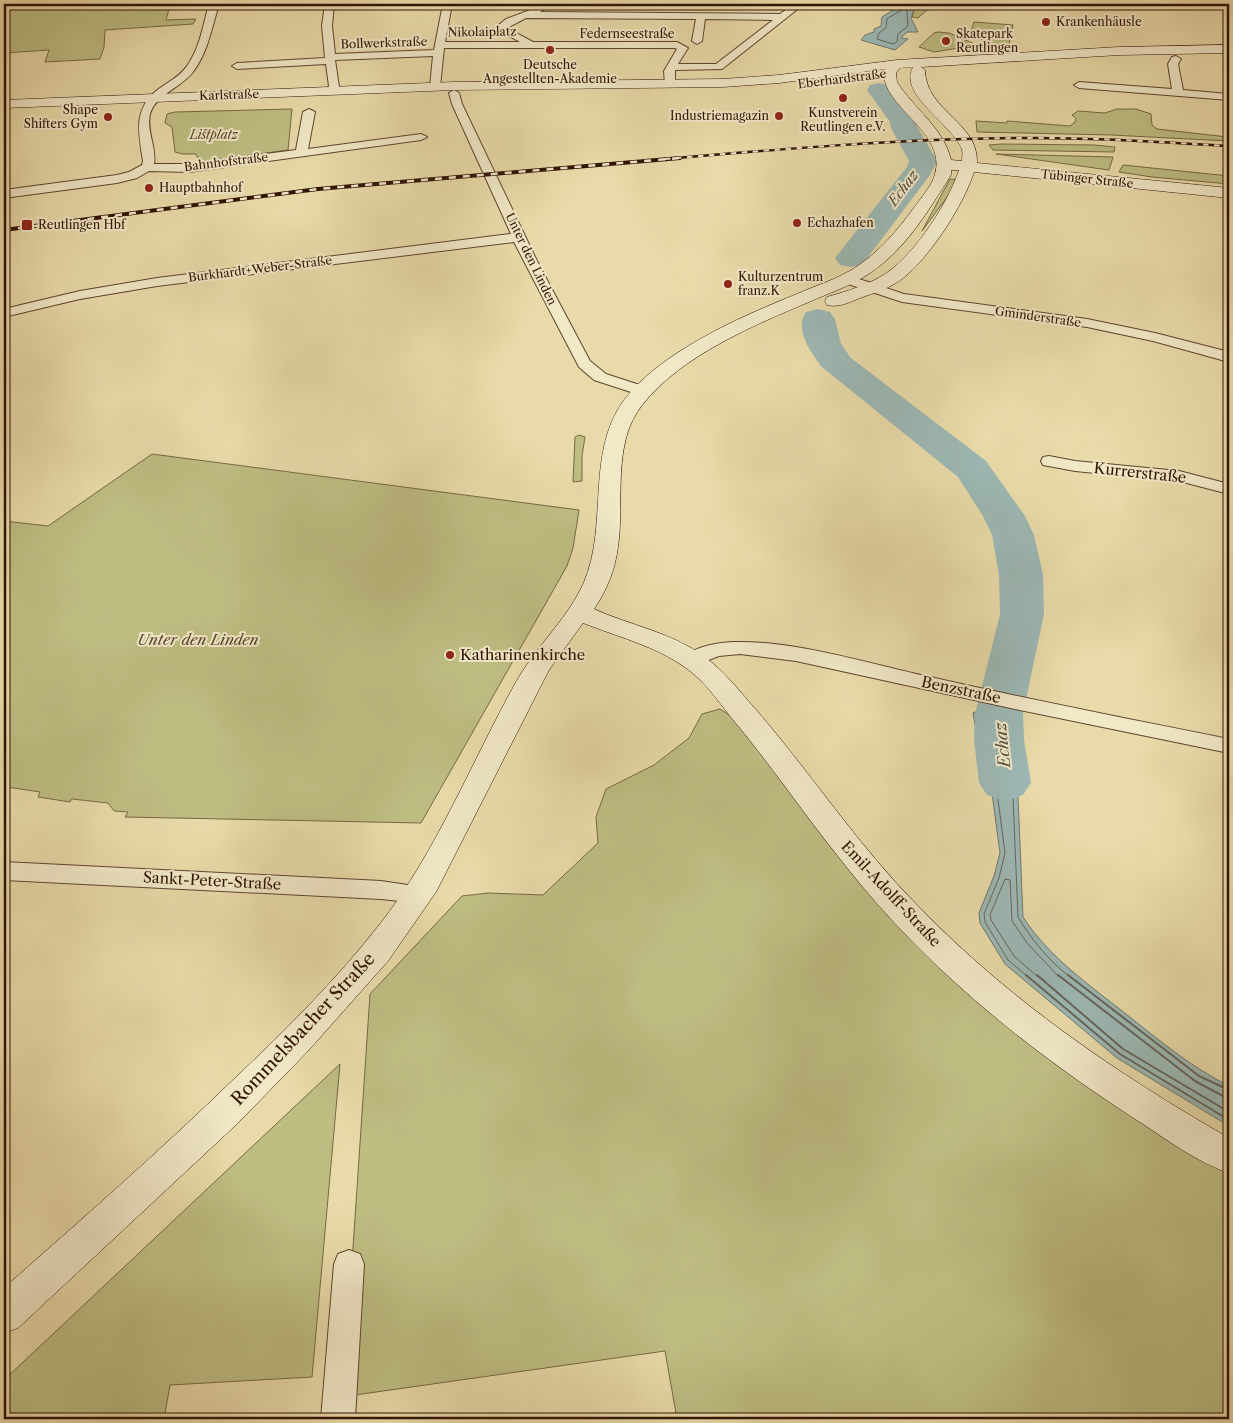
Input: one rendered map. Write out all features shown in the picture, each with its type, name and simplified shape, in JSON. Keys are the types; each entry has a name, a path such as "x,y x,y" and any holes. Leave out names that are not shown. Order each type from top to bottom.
{"main road":[{"name":"Eberhardstraße","path":"454,90 750,82 893,68 1119,51 1229,49"},
{"name":"Eberhardstraße","path":"454,90 733,90 778,87 893,68 918,70 1229,57"},
{"path":"579,612 599,577 605,554 610,520 612,454 617,435 624,416 642,391 696,351 748,323 847,279 865,269 892,246 927,200 942,175 945,164 943,154 936,140 896,91 889,79 893,68"},
{"path":"748,323 832,301 870,288 895,275 912,261 964,183 971,152 960,132 931,104 918,87 918,70"},
{"name":"Karlstraße","path":"213,99 330,91 434,87 454,90"},
{"name":"Karlstraße","path":"4,110 213,99 454,90"},
{"name":"Karlstraße","path":"4,104 151,102"},
{"name":"Tübinger Straße","path":"945,164 1229,193"},
{"name":"Emil-Adolff-Straße","path":"579,612 668,647 693,660 719,683 750,720 871,877 937,945 1017,1014 1086,1066 1164,1118 1229,1157"},
{"name":"Rommelsbacher Straße","path":"4,1314 194,1142 328,1007 373,955 419,894 473,797 531,678 579,612"}],"street":[{"path":"147,167 149,161 142,122 151,102 178,82 192,66 199,52 214,4"},
{"path":"330,4 326,23 334,87 330,91"},
{"path":"434,87 438,49 447,31 447,4"},
{"path":"505,29 509,21 537,11 547,4"},
{"path":"672,67 718,66 799,4"},
{"path":"525,15 782,17"},
{"path":"696,41 701,17"},
{"name":"Nikolaiplatz","path":"490,31 505,29 531,44"},
{"name":"Nikolaiplatz","path":"438,49 531,44"},
{"name":"Federnseestraße","path":"531,44 539,46 681,46 683,48 681,54 669,71 670,84"},
{"name":"Bollwerkstraße","path":"237,66 438,49"},
{"path":"1176,59 1173,64 1178,93"},
{"path":"1079,86 1229,97"},
{"name":"Unter den Linden","path":"454,90 457,104 519,237 584,364 600,377 642,391"},
{"path":"302,152 309,112"},
{"name":"Bahnhofstraße","path":"4,194 118,179 133,175 147,167 189,168 421,137"},
{"name":"Burkhardt+Weber-Straße","path":"4,313 68,297 158,282 519,237"},
{"name":"Gminderstraße","path":"847,279 870,288 921,301 1087,323 1155,337 1229,357"},
{"name":"Kurrerstraße","path":"1049,461 1075,466 1179,476 1229,489"},
{"name":"Benzstraße","path":"693,660 716,650 746,648 791,654 1035,707 1229,746"},
{"name":"Sankt-Peter-Straße","path":"4,871 362,889 419,894"},
{"path":"338,1419 349,1264"}],"green space":[{"path":"4,4 153,4 153,10 169,9 166,20 196,19 193,24 105,30 104,47 100,59 45,62 49,50 4,53"},
{"path":"921,4 967,4 927,10 918,18 912,17 915,7"},
{"path":"974,22 1013,25 1009,45 998,46 970,35"},
{"name":"Skatepark Reutlingen","path":"934,33 949,33 977,45 934,52 919,47"},
{"name":"Listplatz","path":"292,109 288,150 200,162 196,154 175,152 172,127 165,123 167,114 175,112"},
{"path":"1117,109 1136,109 1151,114 1152,125 1157,129 1228,137 1229,141 1111,135 977,132 976,121 1007,123 1007,121 1070,126 1076,119 1072,115 1078,111 1105,113"},
{"path":"989,145 1115,147 1114,152 993,150"},
{"path":"996,154 1113,157 1109,170"},
{"path":"1123,165 1229,176 1229,184 1119,172"},
{"path":"950,179 960,180 922,231"},
{"path":"579,435 585,437 582,456 582,481 573,482 575,437"},
{"name":"Unter den Linden","path":"152,454 579,510 573,548 567,566 421,823 125,817 128,812 114,811 108,803 72,799 70,802 38,797 40,792 7,787 4,791 4,521 48,526"},
{"path":"720,709 766,739 896,904 1195,1137 1229,1157 1229,1419 677,1419 665,1351 348,1396 352,1263 370,994 462,896 488,893 543,895 598,843 596,817 606,789 654,765 689,738 702,714"},
{"path":"340,1064 312,1377 170,1385 164,1419 4,1419 4,1380"}],"water":[{"path":"903,4 921,4 915,7 911,18 918,32 907,32 901,38 908,39 895,50 861,40 865,35 874,32 874,29 881,26 882,17"},
{"path":"873,89 886,91 918,134 901,135 892,123 898,121"},
{"path":"909,146 926,146 931,152 932,159 930,165 922,179 906,196 893,194 917,163 915,154"},
{"path":"891,195 906,198 884,233 858,259 839,255 853,244"},
{"path":"974,712 1018,720 1016,749 1023,917 1045,945 1084,981 1176,1053 1229,1086 1229,1126 1117,1058 1005,964 980,923 979,913 994,876 1000,853 992,793 984,777"}],"waterway":[{"name":"Echaz","path":"851,258 920,169 923,161 904,128 903,122 879,90"},
{"name":"Echaz","path":"818,319 818,326 824,344 839,365 972,469 1004,516 1013,535 1021,575 1022,614 999,714 999,740 1005,783"}],"railway":[{"path":"665,159 929,140 1070,138 1229,146"},
{"path":"4,230 318,189 680,158"}],"place":[{"name":"Krankenhäusle","path":"1046,22"},
{"name":"Skatepark Reutlingen","path":"946,41"},
{"name":"Deutsche Angestellten-Akademie","path":"550,50"},
{"name":"Kunstverein Reutlingen e.V.","path":"843,98"},
{"name":"Industriemagazin","path":"779,116"},
{"name":"Shape Shifters Gym","path":"108,117"},
{"name":"Hauptbahnhof","path":"149,188"},
{"name":"Echazhafen","path":"797,223"},
{"name":"Reutlingen Hbf","path":"27,225"},
{"name":"Kulturzentrum franz.K","path":"728,284"},
{"name":"Katharinenkirche","path":"450,655"}]}
